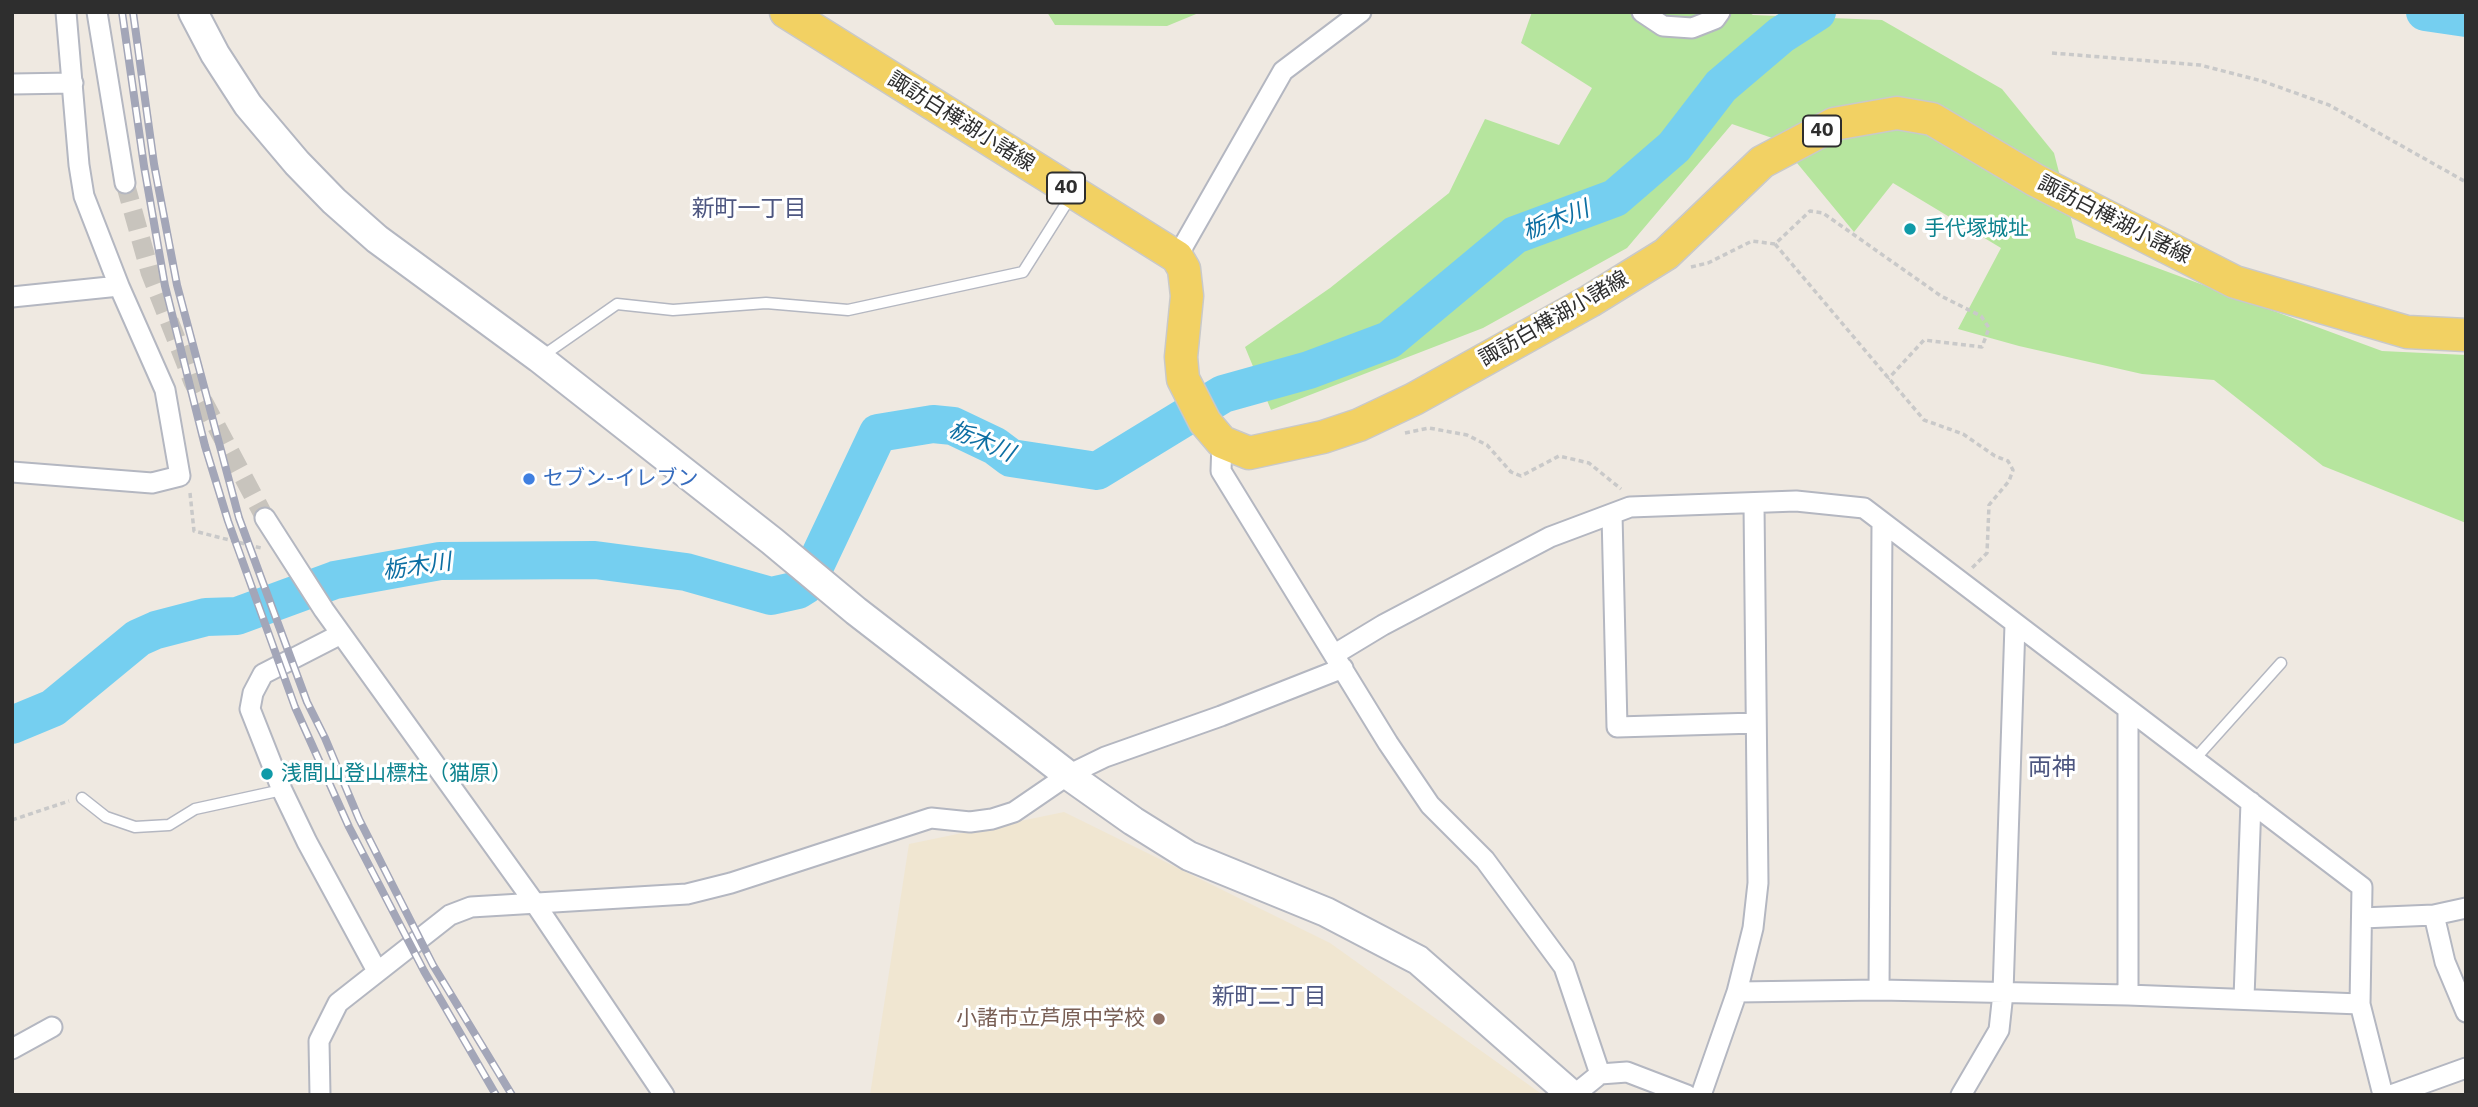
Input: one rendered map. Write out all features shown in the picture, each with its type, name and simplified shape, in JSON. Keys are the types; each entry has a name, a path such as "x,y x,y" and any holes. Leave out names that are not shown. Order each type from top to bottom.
{"main road":[{"name":"諏訪白樺湖小諸線","path":"786,12 1177,257"},
{"name":"諏訪白樺湖小諸線","path":"1222,442 1249,453 1324,437 1359,425 1414,399 1666,254 1762,162 1834,124 1897,113 1932,119 2035,180 2235,282 2407,332 2466,335"},
{"path":"1177,257 1184,269 1187,296 1181,357 1183,379 1205,422 1222,442"}],"street":[{"path":"12,471 152,482 180,476 165,390 119,286 84,196 66,12"},
{"path":"97,12 125,183"},
{"path":"193,12 215,54 248,105 297,163 377,239 539,358 772,541 856,611 1068,775 1189,856 1326,912 1418,960 1573,1095 1600,1074 1627,1072 1687,1095"},
{"path":"1177,257 1283,71 1361,12"},
{"path":"1642,12 1663,26 1692,28 1715,19 1720,12"},
{"path":"12,84 73,83"},
{"path":"12,297 119,286"},
{"path":"1222,442 1222,471 1388,743 1430,805 1485,860 1564,967 1600,1074"},
{"path":"320,1095 319,1041 338,1003 450,915 471,908 534,902 687,894 731,883 931,818 971,822 992,819 1014,812 1068,775 1105,757 1221,716 1339,661 1383,625 1550,537 1630,507 1796,501 1864,508 2362,887 2360,1004 2383,1095"},
{"path":"1701,1095 1737,992 1753,928 1758,883 1754,504"},
{"path":"1612,513 1617,727 1756,723"},
{"path":"265,518 324,610 534,902 664,1095"},
{"path":"1879,990 1882,524"},
{"path":"1961,1095 2000,1030 2015,624"},
{"path":"341,634 263,674 253,693 250,709 282,790 307,842 377,971"},
{"path":"2128,709 2128,995"},
{"path":"2244,998 2251,802"},
{"path":"2362,918 2434,915 2466,908"},
{"path":"2434,915 2445,962 2466,1012"},
{"path":"1737,992 1879,990 2244,998 2360,1004"},
{"path":"12,1049 52,1027"},
{"path":"2391,1095 2466,1068"}],"lane":[{"path":"539,358 617,304 673,310 766,303 848,310 1023,272 1073,192"},
{"path":"2194,760 2281,663"},
{"path":"82,798 106,817 135,827 169,825 195,809 282,790"}],"path":[{"path":"2052,53 2200,65 2262,81 2329,104 2466,182"},
{"path":"1775,244 1810,211 1822,213 1941,296 1981,316 1989,328 1982,347 1924,340 1888,379"},
{"path":"1654,261 1673,272 1708,263 1752,241 1775,244 1924,420 1963,434 1995,456 2008,461 2013,470 2009,481 1989,505 1987,553 1958,582"},
{"path":"1398,435 1429,428 1467,435 1486,445 1511,472 1521,476 1559,456 1589,463 1642,506"},
{"path":"180,476 191,494 194,531 291,561"},
{"path":"12,820 54,804 82,798"}],"shaded area":[{"name":"小諸市立芦原中学校","path":"1064,812 1330,943 1543,1095 870,1095 909,844"}],"green space":[{"path":"1047,12 1201,12 1167,26 1055,25"},
{"path":"1532,12 1748,12 1753,15 1882,20 2002,89 2054,153 2076,238 2382,351 2466,355 2466,523 2323,466 2214,380 2142,374 1958,329 2001,248 1893,183 1854,232 1778,140 1732,124 1627,248 1483,328 1271,410 1245,347 1330,288 1449,193 1485,119 1559,145 1592,88 1521,43"}],"waterway":[{"name":"栃木川","path":"12,725 53,708 138,638 156,630 206,617 237,616 335,580 440,561 595,560 686,572 771,596 798,590 806,585 878,433 933,424 953,426 995,446 1011,458 1097,471 1223,394 1309,370 1389,340 1515,235 1615,198 1674,147 1721,86 1781,35 1817,12"},
{"name":"栃木川","path":"2425,12 2466,18"}],"tunnel":[{"path":"125,183 150,272 193,382 265,518"}],"railway":[{"path":"122,12 144,166 165,286 205,446 228,521 295,707 349,827 424,971 496,1095"},
{"path":"133,12 154,164 177,285 239,518 307,702 359,819 433,965 512,1095"}],"place":[{"name":"手代塚城址","path":"1910,229"},
{"name":"セブン-イレブン","path":"529,479"},
{"name":"浅間山登山標柱（猫原）","path":"267,774"},
{"name":"小諸市立芦原中学校","path":"1159,1019"}],"district":[{"name":"新町一丁目","path":"749,209"},
{"name":"両神","path":"2052,768"},
{"name":"新町二丁目","path":"1269,997"}]}
